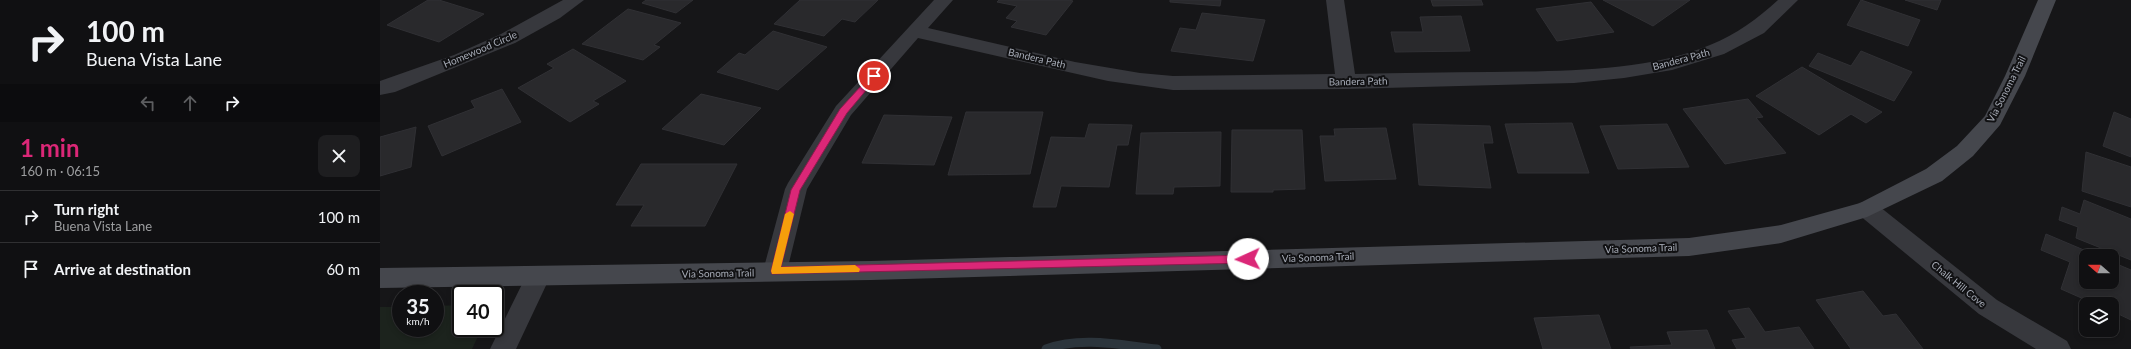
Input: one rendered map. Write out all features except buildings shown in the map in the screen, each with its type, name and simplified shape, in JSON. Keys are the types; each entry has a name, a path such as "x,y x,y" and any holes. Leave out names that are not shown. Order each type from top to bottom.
{"street":[{"name":"Homewood Circle","path":"380,88 486,49 552,16 576,0"},
{"path":"776,271 796,190 844,111 914,31 944,0"},
{"path":"1335,0 1346,82"},
{"name":"Bandera Path","path":"914,31 1092,72 1145,81 1173,83 1346,82 1574,76 1614,73 1665,65 1704,54 1739,40 1753,32 1776,14 1789,0"},
{"name":"Via Sonoma Trail","path":"380,278 538,277 1689,247 1781,234 1867,209 1934,175 1965,151 1993,120 2015,76 2047,0"},
{"name":"Chalk Hill Cove","path":"1867,209 1988,307 2058,349"},
{"path":"503,349 538,277"}],"shaded area":[{"path":"452,305 452,337 478,337 472,349 380,349 380,307 392,307 392,337 444,337 444,306"}],"waterway":[{"path":"1046,349 1059,345 1087,342 1157,349"}],"slow traffic":[{"path":"790,214 776,271 855,269"}],"route":[{"path":"874,76 844,111 796,190 776,271 1248,259"}]}
